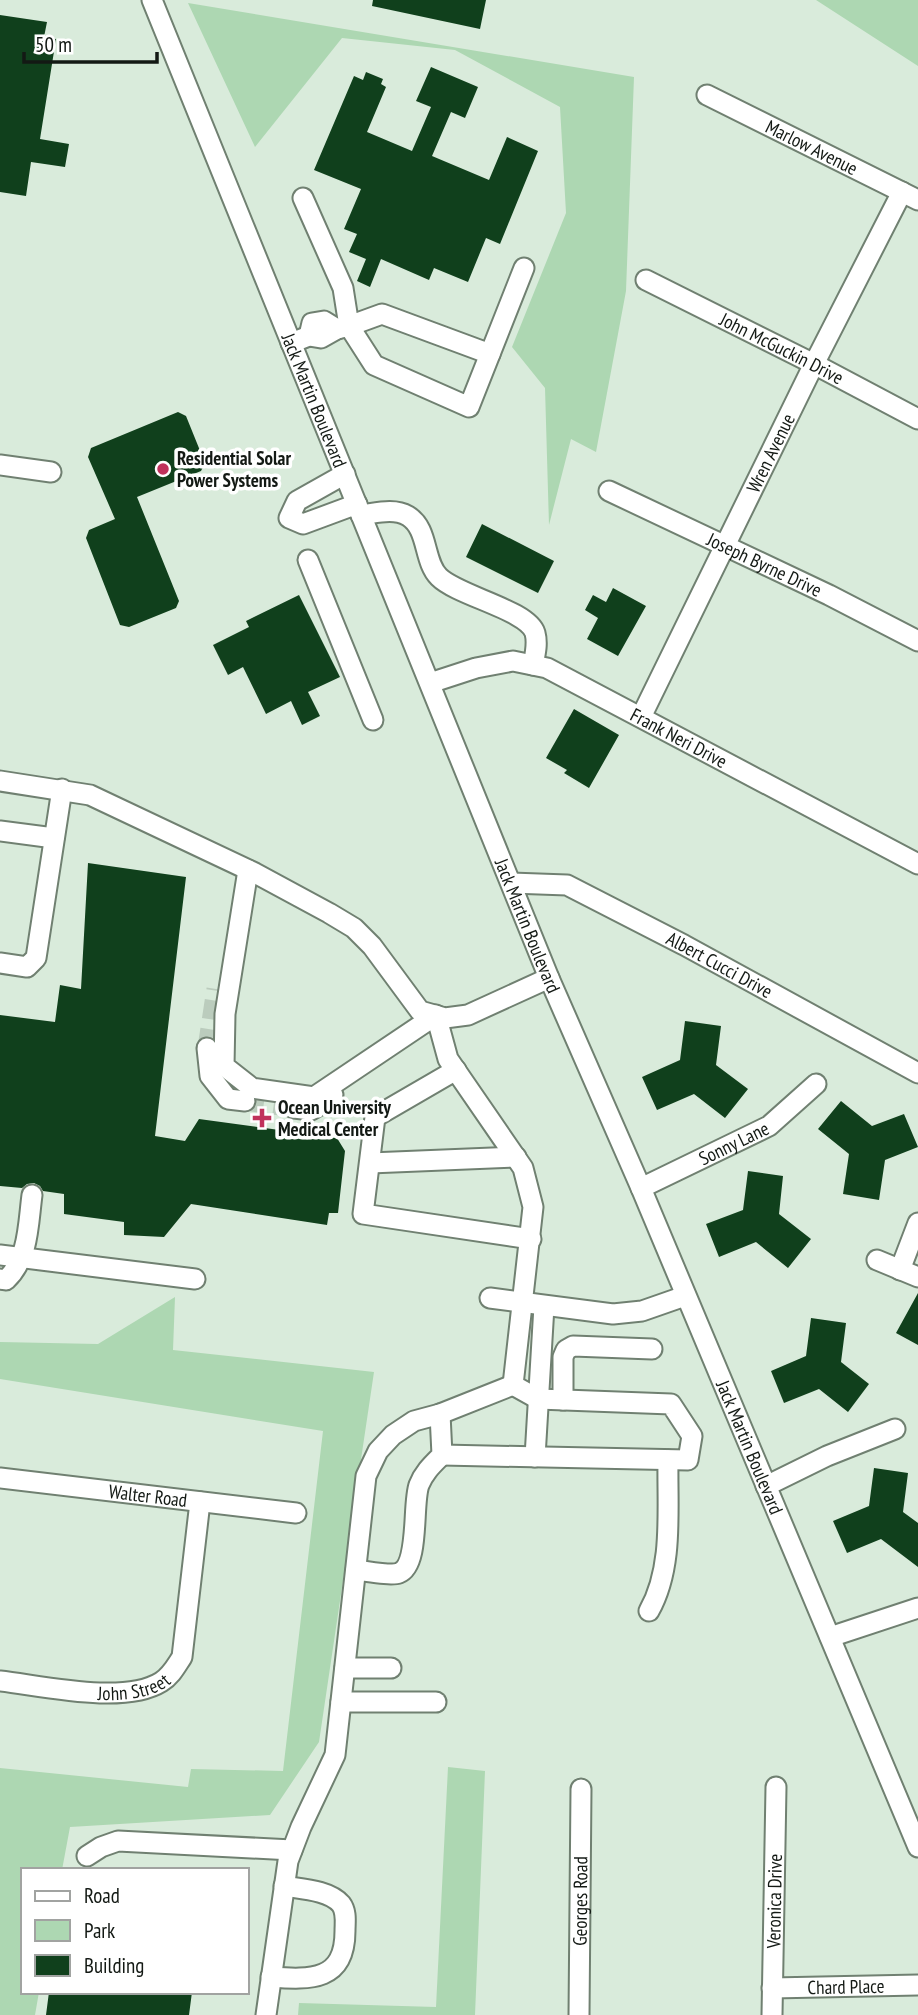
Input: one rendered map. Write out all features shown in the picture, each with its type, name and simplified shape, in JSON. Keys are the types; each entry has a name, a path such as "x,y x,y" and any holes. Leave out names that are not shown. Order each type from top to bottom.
{"street":[{"name":"Jack Martin Boulevard","path":"152,0 300,340 345,474 550,978 918,1847"},
{"name":"Marlow Avenue","path":"707,95 910,196"},
{"name":"Wren Avenue","path":"641,717 814,364 910,196"},
{"path":"303,198 343,288 343,327"},
{"path":"300,340 312,323 324,321 343,327 374,365 469,407 524,268"},
{"name":"John McGuckin Drive","path":"646,280 918,419"},
{"path":"343,327 382,314 490,354"},
{"path":"0,465 51,472"},
{"path":"345,474 297,501 289,518 303,524 359,509 397,510 411,518 420,530 432,566 439,577 519,618 534,629 537,642 533,665"},
{"name":"Joseph Byrne Drive","path":"609,491 829,595 918,641"},
{"path":"309,560 373,720"},
{"name":"Frank Neri Drive","path":"430,684 476,668 513,661 547,668 918,864"},
{"path":"0,781 90,795 248,870 354,928 372,946 420,1011 445,1018 468,1015 550,978"},
{"path":"0,963 27,967 36,958 62,789"},
{"path":"0,831 54,838"},
{"path":"248,870 225,1014 224,1066 252,1088 314,1097 436,1015"},
{"name":"Albert Cucci Drive","path":"511,883 567,885 684,945 918,1073"},
{"path":"216,989 228,936 240,921"},
{"path":"436,1015 449,1059 523,1168 533,1207 513,1385"},
{"path":"207,1048 210,1076 228,1099 245,1101"},
{"path":"456,1070 375,1117 363,1214 531,1239"},
{"path":"294,1108 312,1110 332,1098 337,1081"},
{"name":"Sonny Lane","path":"641,1188 769,1126 816,1084"},
{"path":"369,1163 516,1157"},
{"path":"0,1279 6,1280 12,1275 23,1258 32,1195"},
{"path":"877,1260 909,1273 918,1223"},
{"path":"0,1255 195,1279"},
{"path":"490,1298 613,1314 642,1311 685,1296"},
{"path":"535,1457 544,1306"},
{"path":"564,1399 563,1357 566,1350 573,1346 652,1349"},
{"path":"356,1570 398,1573 406,1567 411,1556 418,1486 428,1468 442,1455 688,1460 692,1436 671,1404 538,1399 513,1385"},
{"path":"266,2015 288,1861 335,1755 366,1476 378,1451 393,1435 414,1421 440,1414 513,1385"},
{"path":"440,1414 442,1455"},
{"path":"766,1486 827,1456 895,1429"},
{"path":"649,1611 659,1594 666,1560 668,1460"},
{"name":"Walter Road","path":"0,1478 296,1513"},
{"name":"John Street","path":"0,1681 112,1694 143,1690 161,1682 172,1673 182,1657 200,1502"},
{"path":"830,1637 918,1608"},
{"path":"345,1668 391,1668"},
{"path":"341,1702 436,1702"},
{"name":"Veronica Drive","path":"772,2015 776,1787"},
{"name":"Georges Road","path":"579,2015 581,1789"},
{"path":"87,1856 101,1846 118,1841 292,1850"},
{"path":"271,1977 304,1980 324,1973 336,1965 345,1951 346,1915 341,1904 321,1893 284,1886"},
{"name":"Chard Place","path":"772,1988 918,1985"}],"green space":[{"path":"816,0 918,0 918,66"},
{"path":"188,3 634,77 626,291 596,452 571,439 549,525 545,388 512,347 566,213 560,107 455,50 342,38 255,147"},
{"path":"175,1297 173,1350 374,1372 319,1742 270,1815 70,1827 62,1868 21,1868 21,1994 39,1994 35,2015 0,2015 0,1768 188,1787 191,1769 283,1771 323,1431 0,1379 0,1342 98,1344"},
{"path":"448,1767 485,1771 475,2015 298,2015 299,2003 436,2007"}],"building":[{"path":"373,0 486,0 480,29 372,6"},
{"path":"0,15 47,22 44,37 56,39 40,139 69,144 65,167 31,162 26,196 0,192"},
{"path":"431,67 478,87 465,118 451,112 432,156 489,180 507,137 538,151 500,244 486,238 468,282 434,268 429,280 381,259 370,287 357,281 366,259 349,252 357,234 344,229 361,189 314,170 354,76 363,80 366,72 383,79 381,84 386,87 367,132 412,151 431,107 416,101"},
{"path":"178,412 186,416 205,463 201,471 137,497 179,601 176,608 129,627 120,625 86,538 89,530 115,519 88,457 91,448"},
{"path":"482,524 554,561 538,593 466,557"},
{"path":"613,588 646,606 618,656 587,639 598,618 585,610 593,595 606,602"},
{"path":"299,595 340,677 308,692 320,716 302,725 291,701 266,714 243,667 228,675 213,645 249,627 246,621"},
{"path":"574,709 619,735 589,788 564,773 567,770 546,758"},
{"name":"Ocean University Medical Center","path":"88,863 186,877 155,1136 185,1141 199,1119 337,1138 345,1151 338,1213 329,1213 327,1225 191,1204 164,1237 124,1235 124,1222 64,1214 64,1194 43,1191 34,1183 22,1188 0,1186 0,1015 55,1022 60,985 81,989"},
{"path":"685,1021 721,1026 716,1065 748,1089 725,1118 694,1094 657,1110 642,1077 680,1060"},
{"path":"841,1101 872,1126 904,1114 918,1147 885,1160 879,1200 843,1194 849,1154 818,1129"},
{"path":"748,1171 783,1176 779,1214 811,1239 788,1268 756,1242 719,1257 706,1224 743,1210"},
{"path":"918,1293 918,1345 896,1333"},
{"path":"811,1318 846,1323 841,1362 869,1384 848,1412 819,1389 784,1403 771,1371 806,1356"},
{"path":"874,1468 908,1473 903,1512 918,1523 918,1567 881,1539 847,1553 833,1521 869,1506"},
{"path":"49,1994 192,1994 189,2015 46,2015"}],"tunnel":[{"path":"207,1048 216,989"},
{"path":"245,1101 294,1108"}],"place":[{"name":"Residential Solar Power Systems","path":"163,469"},
{"name":"Ocean University Medical Center","path":"262,1118"}]}
